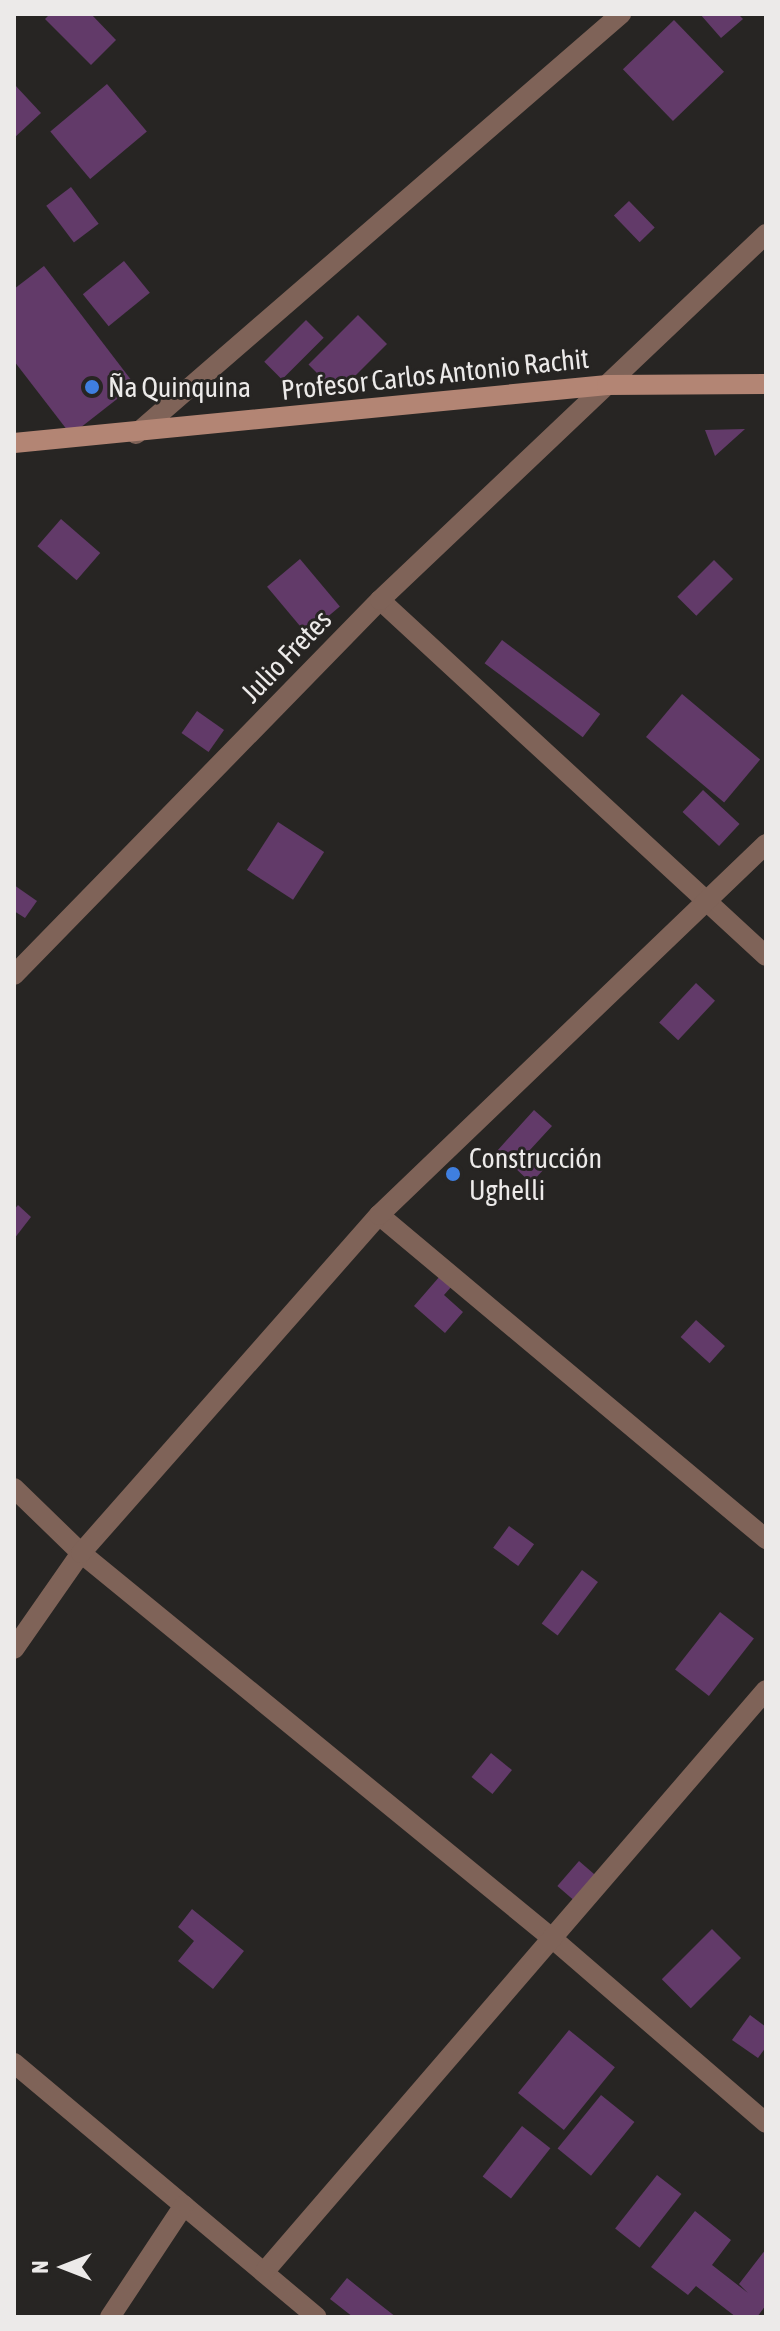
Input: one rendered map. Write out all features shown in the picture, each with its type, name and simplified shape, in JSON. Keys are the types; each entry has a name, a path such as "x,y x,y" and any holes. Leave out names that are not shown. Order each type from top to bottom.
{"main road":[{"name":"Profesor Carlos Antonio Rachit","path":"14,443 136,434 607,385 766,384"}],"street":[{"path":"136,434 621,14"},
{"name":"Julio Fretes","path":"14,975 380,600 766,234"},
{"path":"380,600 766,956"},
{"path":"14,1649 81,1553 379,1215 766,844"},
{"path":"379,1215 766,1539"},
{"path":"14,1488 81,1553 553,1939 766,2123"},
{"path":"265,2271 766,1690"},
{"path":"14,2063 317,2317"},
{"path":"110,2317 184,2205"}],"building":[{"path":"50,14 91,14 116,40 91,65 45,19"},
{"path":"700,14 738,14 743,19 721,38"},
{"path":"674,20 724,72 673,121 623,69"},
{"path":"14,84 41,113 14,138"},
{"path":"107,84 147,131 90,179 50,132"},
{"path":"71,187 99,224 74,242 46,206"},
{"path":"629,201 655,228 640,242 614,216"},
{"path":"124,261 150,293 109,326 83,294"},
{"path":"44,266 135,385 71,435 14,361 14,289"},
{"path":"358,315 387,344 337,393 309,364"},
{"path":"306,320 324,338 282,379 264,362"},
{"path":"745,429 715,456 705,430"},
{"path":"61,519 100,553 77,580 37,546"},
{"path":"300,559 340,606 307,634 267,587"},
{"path":"714,560 733,579 696,616 677,597"},
{"path":"502,640 600,714 583,737 485,663"},
{"path":"682,694 760,760 724,802 646,737"},
{"path":"197,711 224,730 209,752 182,733"},
{"path":"703,790 740,824 719,846 683,812"},
{"path":"278,822 324,852 293,900 247,870"},
{"path":"14,885 37,901 25,918 14,911"},
{"path":"696,983 715,1001 678,1040 659,1022"},
{"path":"534,1110 552,1126 529,1151 546,1167 531,1183 497,1151"},
{"path":"18,1205 31,1217 14,1239 14,1210"},
{"path":"440,1276 452,1286 444,1295 463,1312 445,1333 414,1306"},
{"path":"696,1320 725,1346 710,1363 681,1337"},
{"path":"509,1526 534,1544 518,1566 493,1548"},
{"path":"582,1570 598,1582 558,1636 542,1624"},
{"path":"720,1612 754,1638 709,1696 675,1670"},
{"path":"491,1753 512,1770 492,1794 471,1777"},
{"path":"579,1861 596,1876 575,1901 557,1886"},
{"path":"192,1909 244,1951 213,1989 178,1961 194,1941 178,1927"},
{"path":"712,1929 741,1958 691,2008 662,1979"},
{"path":"750,2015 766,2027 766,2047 758,2058 732,2040"},
{"path":"569,2030 615,2067 564,2130 518,2093"},
{"path":"601,2095 634,2122 591,2176 558,2149"},
{"path":"522,2126 550,2148 511,2199 483,2176"},
{"path":"657,2175 681,2194 640,2248 615,2229"},
{"path":"695,2211 731,2240 712,2265 748,2293 739,2284 766,2249 766,2305 757,2317 736,2317 696,2286 688,2295 651,2267"},
{"path":"347,2278 396,2317 353,2317 330,2299"}],"place":[{"name":"Ña Quinquina","path":"92,387"},
{"name":"Construcción Ughelli","path":"453,1174"}]}
